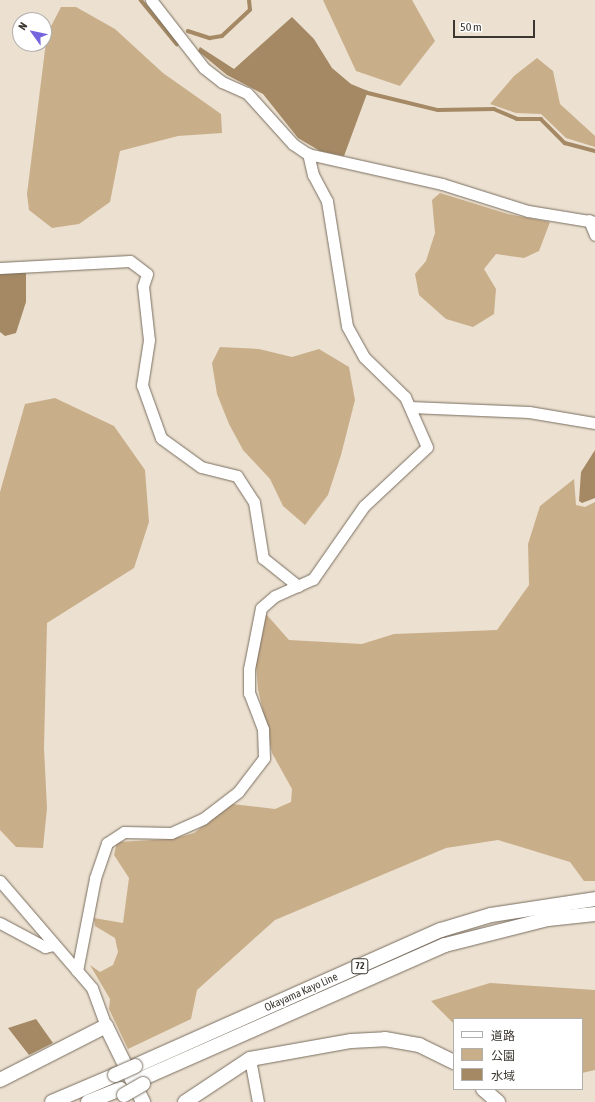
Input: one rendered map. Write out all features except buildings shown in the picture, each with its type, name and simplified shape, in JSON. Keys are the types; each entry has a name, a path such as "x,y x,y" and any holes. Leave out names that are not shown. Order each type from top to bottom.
{"main road":[{"name":"Okayama Kayo Line","path":"52,1102 441,930 490,914 595,899"},
{"name":"Okayama Kayo Line","path":"108,1102 122,1092 162,1069 445,945 548,919 595,914"},
{"path":"3,1075 106,1026 143,1102"},
{"path":"185,1102 250,1059 384,1039 419,1045 453,1062"},
{"path":"484,1090 498,1102"},
{"name":"Okayama Kayo Line","path":"88,1102 122,1092"}],"street":[{"path":"151,0 204,68 222,82 247,93 293,144 308,154 442,184 528,211 592,221 595,235"},
{"path":"76,971 94,878 107,843 124,832 171,833 204,818 238,792 264,758 263,729 249,685 261,608 275,596 313,579 364,506 426,447 410,406 364,357 347,326 327,201 313,175 308,154"},
{"path":"0,268 130,261 147,274 143,286 149,340 142,385 161,438 201,467 237,476 254,502 262,558 298,586"},
{"path":"410,406 529,412 595,423"},
{"path":"0,881 92,988 106,1026"},
{"path":"0,923 44,947 54,945"},
{"path":"250,1059 258,1102"}],"green space":[{"path":"323,0 412,0 435,41 400,86 356,71"},
{"path":"61,7 76,7 115,29 163,73 221,114 222,133 178,136 120,151 110,202 79,224 52,228 29,210 27,194 45,52 52,52 52,24"},
{"path":"537,58 553,71 560,104 595,136 595,147 566,138 541,114 516,113 490,104 514,76"},
{"path":"440,193 508,214 550,222 539,251 524,258 496,254 484,269 496,289 494,314 473,327 446,319 419,295 415,274 426,261 435,233 432,200"},
{"path":"220,347 259,349 292,357 319,349 349,367 355,400 341,455 328,495 305,525 283,506 270,479 243,450 229,424 217,394 212,363"},
{"path":"55,398 114,426 145,470 149,522 134,568 47,623 44,748 47,808 43,848 16,847 0,830 0,492 25,404"},
{"path":"574,479 576,505 585,507 595,502 595,881 584,881 570,862 498,840 446,848 275,920 197,990 191,1019 128,1049 109,1009 110,999 90,965 100,972 113,965 118,952 115,938 95,926 94,918 123,923 129,878 114,855 117,842 172,839 194,833 232,804 275,809 291,802 292,789 272,753 258,689 256,665 266,614 289,640 362,644 394,634 497,630 529,585 528,544 540,506"},
{"path":"490,983 595,990 595,1070 583,1073 583,1018 453,1018 453,1023 431,1001"}],"water":[{"path":"292,17 314,39 332,68 351,84 368,91 344,156 320,151 298,138 263,94 227,75 198,51 200,47 234,69"},
{"path":"26,270 26,302 16,333 5,336 0,332 0,272"},
{"path":"595,450 595,498 582,503 579,501 581,472"},
{"path":"36,1019 53,1043 29,1055 8,1028"}],"waterway":[{"path":"141,0 177,44"},
{"path":"188,31 210,38 222,36 250,10 249,0"},
{"path":"364,92 438,110 494,109 517,119 541,119 565,143 595,151"}]}
